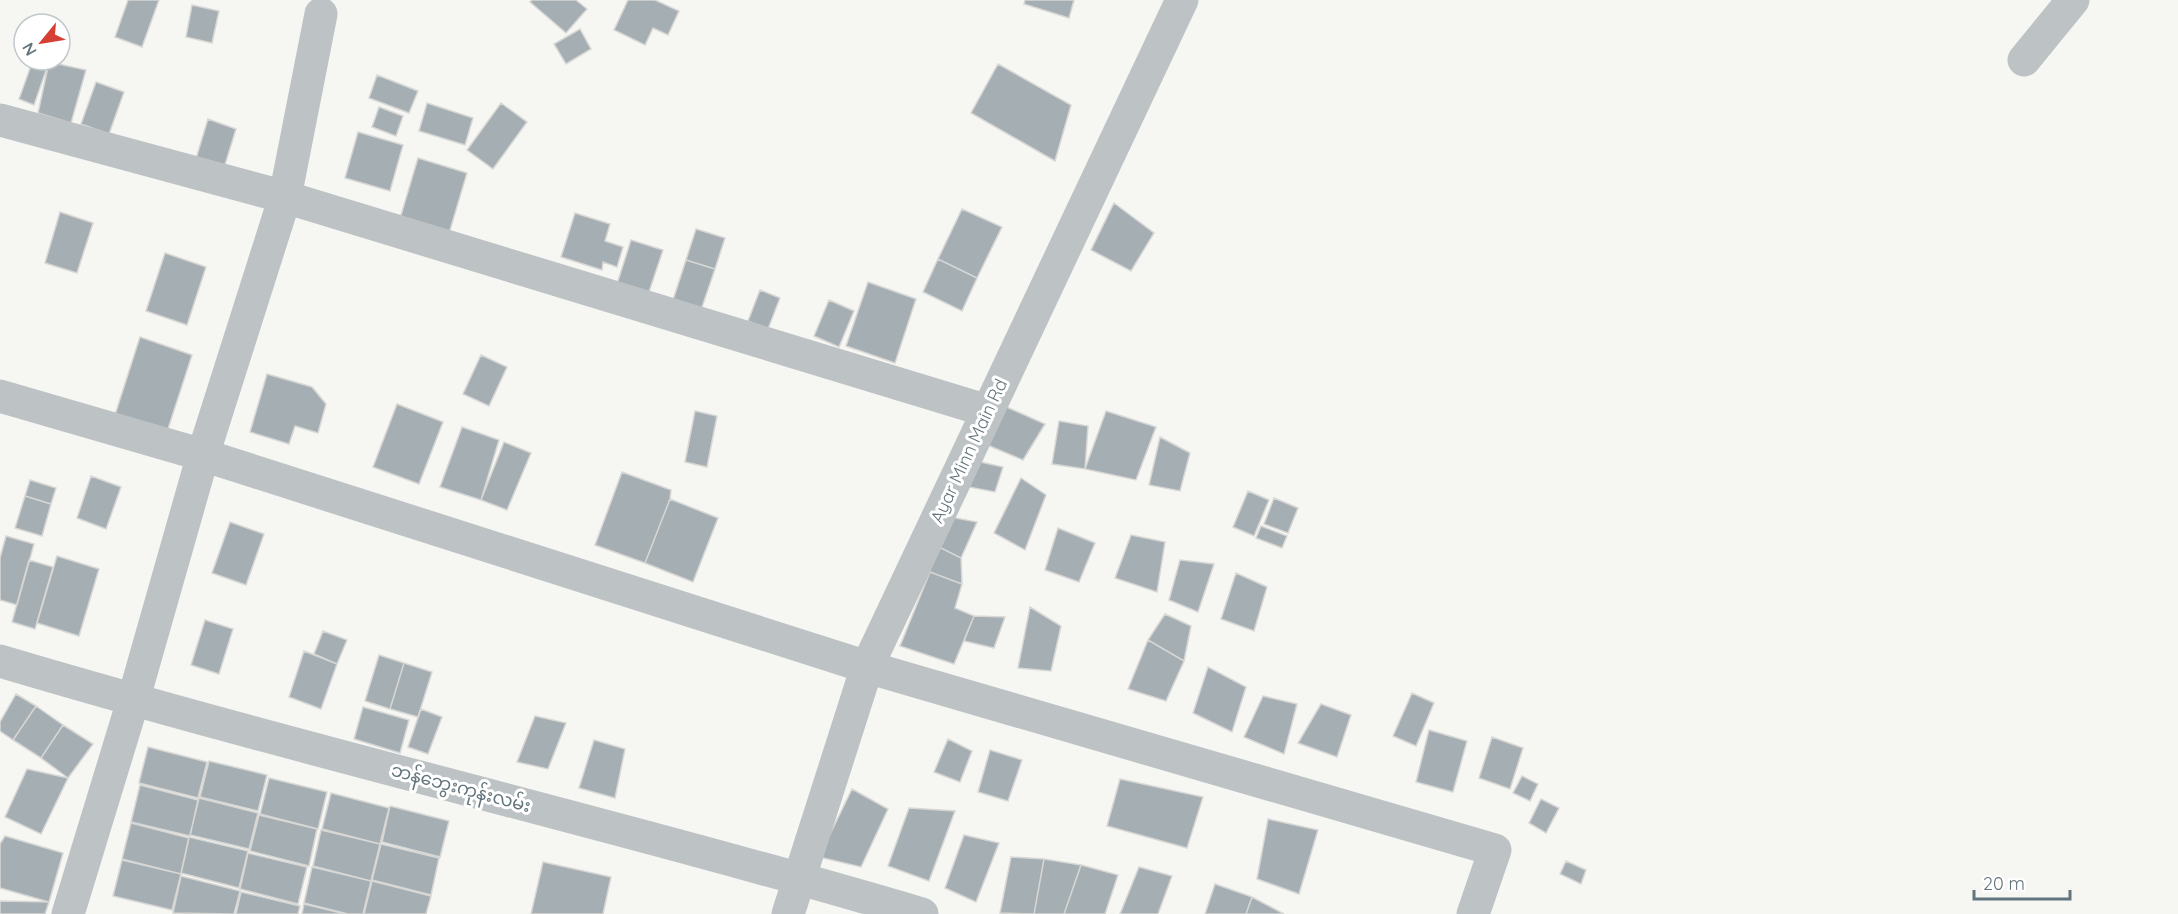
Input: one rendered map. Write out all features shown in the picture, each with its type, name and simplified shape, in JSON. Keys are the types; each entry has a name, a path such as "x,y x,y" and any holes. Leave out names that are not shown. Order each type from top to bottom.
{"street":[{"name":"Ayar Minn Main Rd","path":"788,914 867,667 1182,0"},
{"path":"2024,60 2073,0"},
{"path":"68,914 133,700 203,454 285,197 321,14"},
{"path":"0,120 285,197 988,411"},
{"path":"0,396 203,454 867,667 1495,850 1473,914"},
{"name":"ဘန်ဘွေးကုန်းလမ်း","path":"0,661 133,700 799,878 922,914"}],"building":[{"path":"128,0 159,0 142,47 115,37"},
{"path":"532,0 576,0 587,9 566,33 530,2"},
{"path":"628,0 655,0 679,11 668,35 653,28 645,45 614,30"},
{"path":"1025,0 1074,0 1069,18 1024,4"},
{"path":"192,5 219,11 212,43 186,37"},
{"path":"580,29 591,49 566,64 554,44"},
{"path":"998,64 1071,105 1055,161 971,113"},
{"path":"72,67 86,70 71,123 38,113 47,72 72,72"},
{"path":"29,72 46,72 34,105 19,99"},
{"path":"377,75 418,91 409,113 369,98"},
{"path":"96,82 124,92 109,134 81,124"},
{"path":"427,103 473,118 465,145 419,131"},
{"path":"501,103 527,122 493,169 467,150"},
{"path":"379,107 403,116 396,136 372,127"},
{"path":"208,119 236,129 223,171 195,162"},
{"path":"358,132 403,145 390,191 345,178"},
{"path":"418,158 467,173 445,247 396,232"},
{"path":"1114,203 1154,233 1131,271 1091,250"},
{"path":"962,209 1002,227 977,278 938,259"},
{"path":"60,212 93,223 77,273 45,263"},
{"path":"575,213 610,224 605,241 623,247 617,267 603,262 602,270 561,257"},
{"path":"696,229 725,238 715,269 686,260"},
{"path":"631,240 663,250 648,295 617,284"},
{"path":"165,253 206,267 187,325 146,311"},
{"path":"938,259 977,278 962,311 923,292"},
{"path":"686,260 715,269 701,310 673,300"},
{"path":"868,282 916,299 895,363 846,346"},
{"path":"760,290 780,298 768,329 748,321"},
{"path":"829,300 854,311 839,347 814,336"},
{"path":"140,337 192,355 166,435 114,418"},
{"path":"481,355 507,367 489,406 463,394"},
{"path":"267,374 312,387 326,404 318,433 295,426 289,444 250,432"},
{"path":"397,404 443,422 419,484 373,467"},
{"path":"1002,405 1045,424 1023,460 985,444"},
{"path":"695,411 717,416 707,467 685,462"},
{"path":"1106,411 1156,427 1136,480 1085,469"},
{"path":"1059,421 1088,426 1085,469 1052,464"},
{"path":"462,427 499,440 481,500 440,487"},
{"path":"1160,437 1190,453 1180,491 1149,485"},
{"path":"504,442 531,453 507,510 481,500"},
{"path":"976,461 1003,467 995,492 969,487"},
{"path":"622,472 671,490 670,499 645,563 595,545"},
{"path":"91,476 121,487 106,529 77,518"},
{"path":"1021,478 1046,495 1025,550 994,533"},
{"path":"30,480 56,488 51,504 25,496"},
{"path":"1248,491 1269,500 1254,536 1233,527"},
{"path":"25,496 51,504 42,536 15,528"},
{"path":"1274,498 1298,508 1288,533 1264,524"},
{"path":"670,499 718,518 693,582 645,563"},
{"path":"945,516 977,522 961,558 931,543"},
{"path":"230,522 264,534 246,585 212,573"},
{"path":"1261,526 1287,536 1282,548 1256,538"},
{"path":"1058,528 1095,543 1079,582 1045,570"},
{"path":"1131,535 1165,542 1157,592 1115,578"},
{"path":"6,536 34,544 17,605 0,600 0,558"},
{"path":"931,543 961,558 962,584 930,572"},
{"path":"57,556 99,569 79,636 37,623"},
{"path":"29,560 53,567 35,629 12,622"},
{"path":"1180,560 1214,564 1198,612 1169,600"},
{"path":"930,572 962,584 955,608 974,616 954,664 900,646"},
{"path":"1236,573 1267,587 1254,631 1221,619"},
{"path":"1030,607 1061,626 1051,671 1018,668"},
{"path":"1165,614 1191,626 1184,661 1148,640"},
{"path":"974,616 1005,617 994,648 964,641"},
{"path":"205,620 233,629 219,674 191,665"},
{"path":"323,631 347,640 337,664 314,654"},
{"path":"1148,640 1184,661 1166,701 1128,689"},
{"path":"304,651 337,664 321,709 289,697"},
{"path":"379,655 404,663 390,709 365,701"},
{"path":"404,663 432,672 418,717 390,709"},
{"path":"1208,667 1246,687 1232,732 1193,713"},
{"path":"1412,693 1434,703 1416,746 1393,736"},
{"path":"16,694 36,706 13,740 0,731 0,722"},
{"path":"1263,696 1297,704 1284,754 1244,737"},
{"path":"1321,704 1351,715 1337,757 1298,743"},
{"path":"36,706 63,725 41,758 13,740"},
{"path":"363,707 409,720 400,753 354,739"},
{"path":"421,709 442,717 428,754 408,747"},
{"path":"535,716 566,723 548,769 517,762"},
{"path":"63,725 93,744 68,778 41,758"},
{"path":"1429,730 1467,741 1453,792 1416,782"},
{"path":"1492,737 1523,748 1510,789 1479,778"},
{"path":"948,739 972,751 960,782 934,772"},
{"path":"594,740 625,749 615,798 579,788"},
{"path":"148,747 207,762 198,798 139,783"},
{"path":"990,750 1022,760 1008,801 978,792"},
{"path":"209,761 267,775 258,811 200,797"},
{"path":"27,769 68,778 41,834 5,817"},
{"path":"1522,776 1538,784 1530,801 1513,793"},
{"path":"269,778 327,792 318,829 260,814"},
{"path":"1120,779 1203,797 1187,848 1107,826"},
{"path":"140,785 198,800 190,836 131,822"},
{"path":"852,789 888,809 861,867 819,857"},
{"path":"331,793 389,808 380,844 322,829"},
{"path":"199,798 258,813 249,849 190,835"},
{"path":"1541,799 1559,808 1546,833 1529,823"},
{"path":"390,806 449,821 440,857 382,842"},
{"path":"909,808 955,811 929,881 888,866"},
{"path":"259,815 317,829 309,866 250,851"},
{"path":"1268,819 1318,830 1299,894 1257,879"},
{"path":"131,823 189,838 181,874 122,859"},
{"path":"321,830 380,844 371,881 313,866"},
{"path":"964,835 999,843 976,902 945,888"},
{"path":"5,836 63,853 49,902 0,888 0,844"},
{"path":"189,837 248,851 239,888 181,873"},
{"path":"381,844 439,858 431,895 372,880"},
{"path":"248,853 307,867 298,904 240,889"},
{"path":"1011,857 1044,859 1034,914 1000,913"},
{"path":"1044,859 1081,865 1064,914 1034,914"},
{"path":"122,860 181,874 172,910 113,896"},
{"path":"1566,861 1586,870 1581,884 1560,874"},
{"path":"543,862 611,877 603,914 531,914"},
{"path":"1081,865 1118,875 1105,914 1064,914"},
{"path":"312,867 371,881 363,914 348,914 304,903"},
{"path":"1139,867 1172,876 1158,914 1120,914"},
{"path":"181,876 240,891 234,914 173,913"},
{"path":"372,881 431,896 426,914 364,914"},
{"path":"1215,884 1252,897 1246,914 1205,914"},
{"path":"241,892 300,906 298,914 236,914"},
{"path":"1252,897 1284,914 1246,914"},
{"path":"0,901 49,902 45,914 0,914"},
{"path":"304,904 345,914 302,914"}]}
